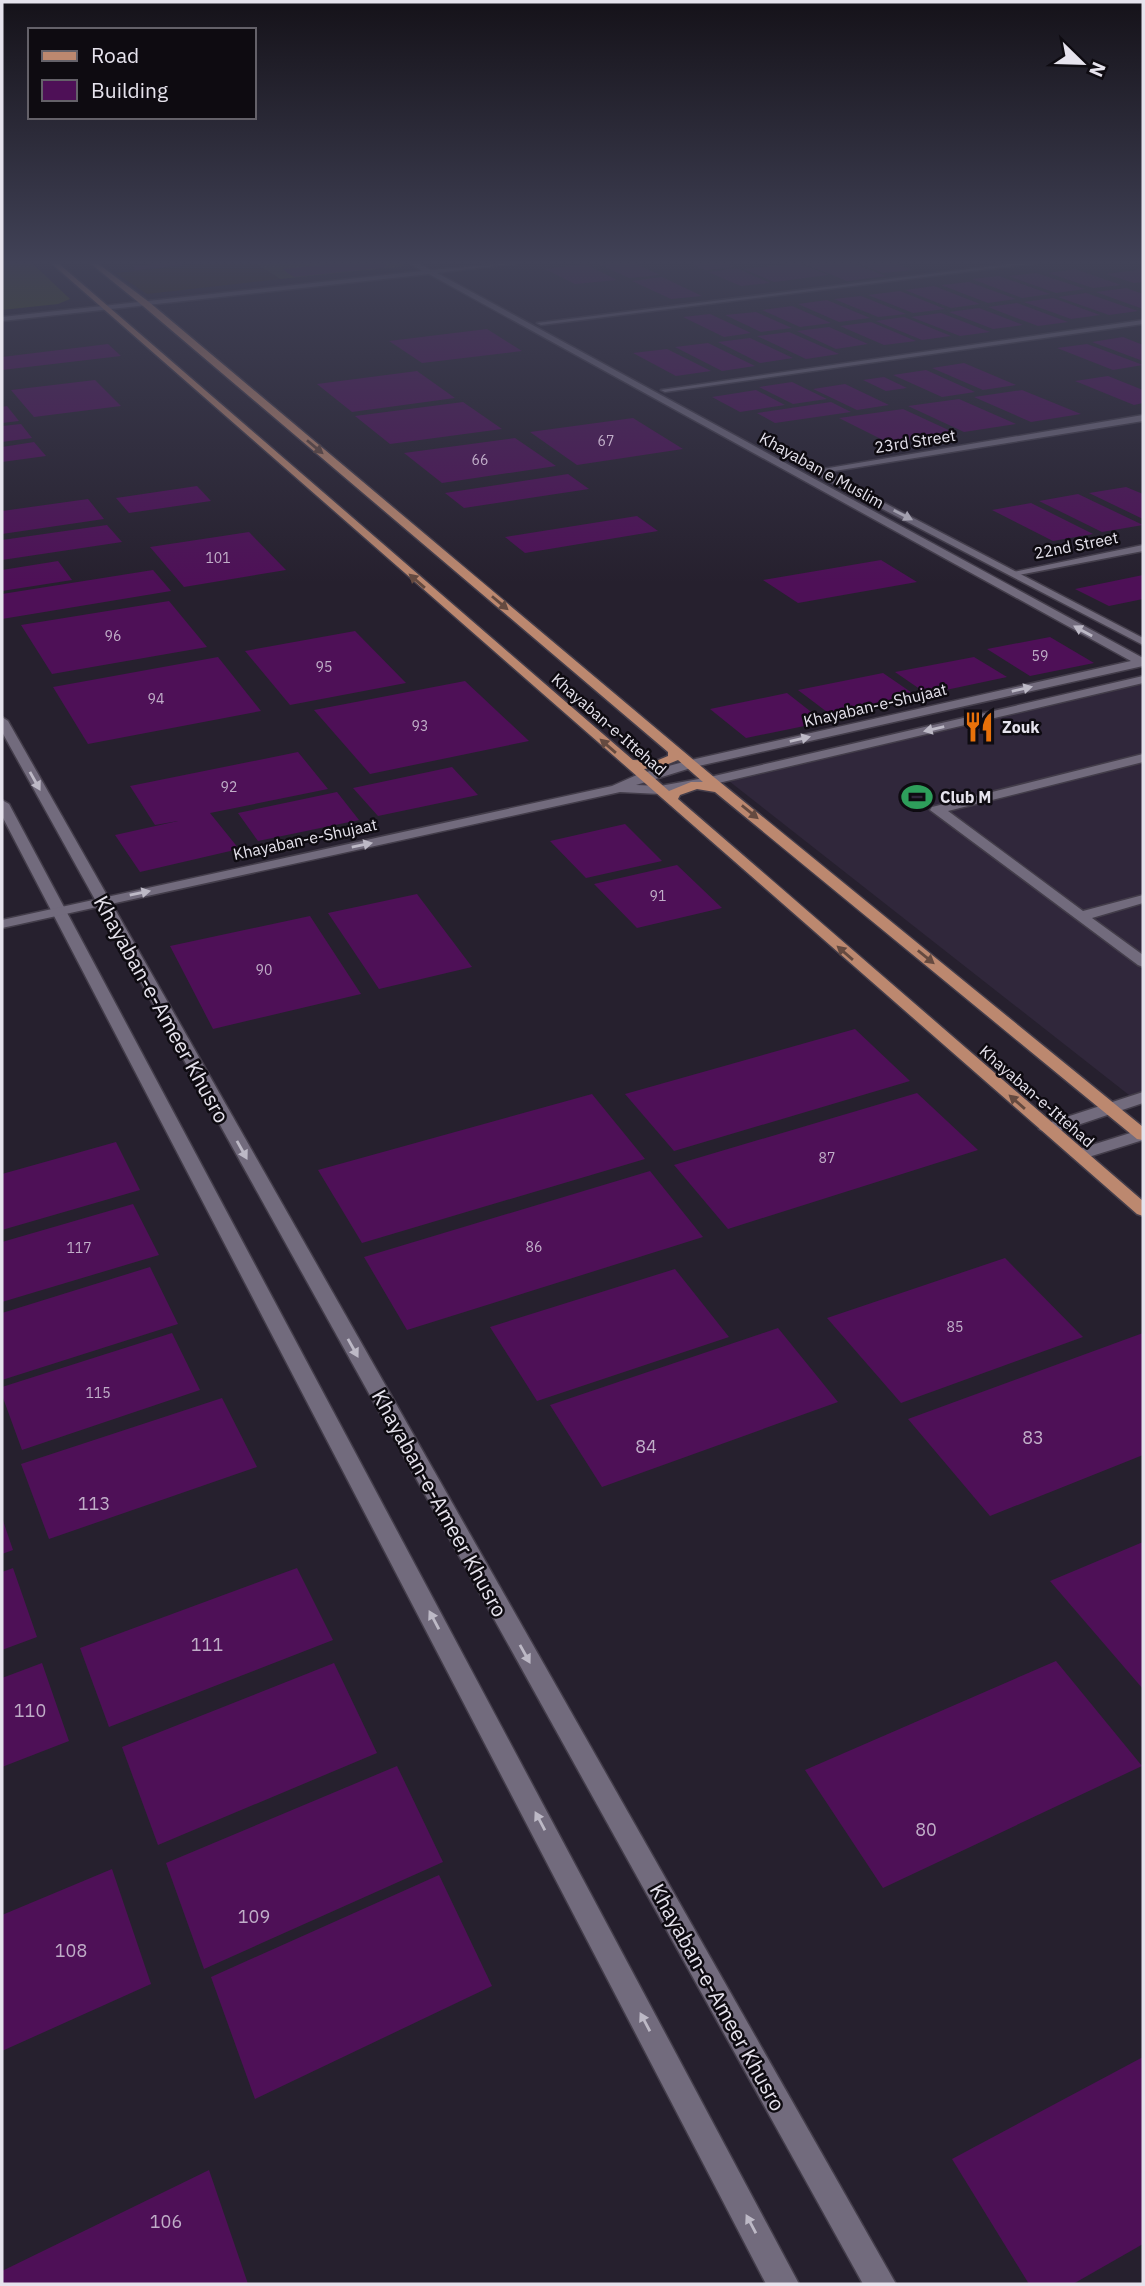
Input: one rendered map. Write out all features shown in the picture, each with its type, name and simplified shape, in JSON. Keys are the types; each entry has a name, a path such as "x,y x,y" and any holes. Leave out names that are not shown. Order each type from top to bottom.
{"main road":[{"name":"Khayaban-e-Ittehad","path":"175,370 1143,1210"},
{"name":"Khayaban-e-Ittehad","path":"224,370 710,781 1143,1135"},
{"path":"626,762 662,764 674,757 674,749"},
{"path":"665,796 687,786 723,790"}],"street":[{"name":"Khayaban e Muslim","path":"610,370 1143,663"},
{"name":"Khayaban e Muslim","path":"627,370 1143,642"},
{"path":"665,390 808,370"},
{"name":"23rd Street","path":"816,471 1143,418"},
{"path":"716,430 734,427"},
{"name":"22nd Street","path":"1014,572 1143,548"},
{"name":"Khayaban-e-Shujaat","path":"2,924 616,789 644,777 691,764 1143,663"},
{"name":"Khayaban-e-Shujaat","path":"616,789 665,796 710,781 1143,680"},
{"name":"Khayaban-e-Ameer Khusro","path":"2,721 880,2284"},
{"path":"1143,758 937,810 1143,962"},
{"path":"2,804 783,2284"},
{"path":"1082,916 1143,899"},
{"path":"1048,1129 1143,1097"},
{"path":"1079,1156 1143,1135"}],"shaded area":[{"path":"1143,679 1143,1106 720,774"}],"building":[{"path":"664,370 711,371 676,376"},
{"path":"926,370 975,392 942,397 893,375"},
{"path":"936,370 980,370 1016,385 983,390"},
{"path":"417,371 455,398 352,412 317,384"},
{"path":"1108,376 1143,390 1143,403 1134,405 1075,381"},
{"path":"884,377 907,388 886,391 863,380"},
{"path":"95,380 121,406 34,417 11,390"},
{"path":"792,382 827,399 793,404 759,387"},
{"path":"845,384 889,405 857,410 813,389"},
{"path":"756,390 785,405 740,412 712,397"},
{"path":"1022,390 1081,414 1031,422 974,397"},
{"path":"959,399 1016,424 964,432 908,406"},
{"path":"463,402 502,429 390,444 355,416"},
{"path":"831,402 851,412 775,423 757,413"},
{"path":"7,406 19,421 2,423 2,407"},
{"path":"903,409 955,433 889,443 839,418"},
{"path":"633,418 683,449 577,465 530,432"},
{"path":"21,424 32,438 2,442 2,426"},
{"path":"515,438 556,466 442,483 404,453"},
{"path":"34,442 46,456 2,462 2,447"},
{"path":"568,474 589,489 464,508 445,493"},
{"path":"197,486 211,501 129,513 116,498"},
{"path":"1126,487 1143,494 1143,519 1089,493"},
{"path":"1078,494 1143,525 1102,532 1039,501"},
{"path":"88,499 104,519 2,534 2,511"},
{"path":"1031,503 1093,534 1053,541 992,510"},
{"path":"637,516 658,531 525,553 505,537"},
{"path":"107,525 122,542 2,560 2,540"},
{"path":"249,532 286,570 184,587 150,547"},
{"path":"881,560 917,582 798,603 763,580"},
{"path":"58,561 72,580 2,591 2,570"},
{"path":"153,570 171,591 2,619 2,594"},
{"path":"1143,575 1143,599 1109,606 1075,589"},
{"path":"169,601 207,647 52,674 21,625"},
{"path":"355,631 406,683 290,705 245,651"},
{"path":"1050,637 1094,663 1030,676 987,649"},
{"path":"218,657 261,711 88,744 53,687"},
{"path":"974,657 1007,677 927,694 895,672"},
{"path":"883,673 918,697 831,715 798,690"},
{"path":"465,681 529,741 370,774 314,710"},
{"path":"787,693 824,722 746,738 710,709"},
{"path":"298,752 328,789 210,813 239,849 140,872 115,835 178,821 155,825 130,786"},
{"path":"452,767 478,795 378,816 353,788"},
{"path":"337,792 359,820 258,841 238,813"},
{"path":"625,824 662,861 586,878 550,841"},
{"path":"677,865 722,908 637,928 594,884"},
{"path":"417,894 472,967 379,989 328,913"},
{"path":"310,916 361,994 213,1029 170,946"},
{"path":"855,1029 910,1081 674,1151 625,1094"},
{"path":"917,1093 978,1150 728,1229 674,1165"},
{"path":"592,1094 645,1159 362,1243 318,1170"},
{"path":"116,1142 140,1190 2,1230 2,1174"},
{"path":"650,1171 703,1237 407,1330 364,1257"},
{"path":"133,1204 159,1255 2,1302 2,1242"},
{"path":"1005,1258 1083,1337 901,1403 827,1318"},
{"path":"150,1267 178,1324 2,1380 2,1313"},
{"path":"675,1269 729,1337 537,1401 490,1327"},
{"path":"778,1328 838,1402 602,1487 550,1405"},
{"path":"172,1333 200,1390 22,1450 2,1395 2,1387"},
{"path":"1143,1333 1143,1455 990,1516 908,1419"},
{"path":"222,1398 257,1467 49,1539 21,1464"},
{"path":"2,1518 13,1550 2,1554"},
{"path":"1143,1542 1143,1689 1050,1581"},
{"path":"13,1568 37,1637 2,1650 2,1572"},
{"path":"297,1568 333,1640 109,1727 80,1648"},
{"path":"1056,1661 1142,1766 883,1888 805,1770"},
{"path":"42,1663 69,1741 2,1767 2,1678"},
{"path":"334,1663 377,1753 158,1845 122,1747"},
{"path":"397,1766 443,1862 204,1969 166,1863"},
{"path":"112,1869 151,1984 2,2051 2,1915"},
{"path":"439,1875 492,1986 255,2099 211,1977"},
{"path":"1143,2057 1143,2244 1073,2284 1029,2284 952,2159"},
{"path":"209,2170 248,2284 2,2284 2,2271"}],"place":[{"name":"Zouk","path":"979,727"},
{"name":"Club M","path":"917,797"}]}
